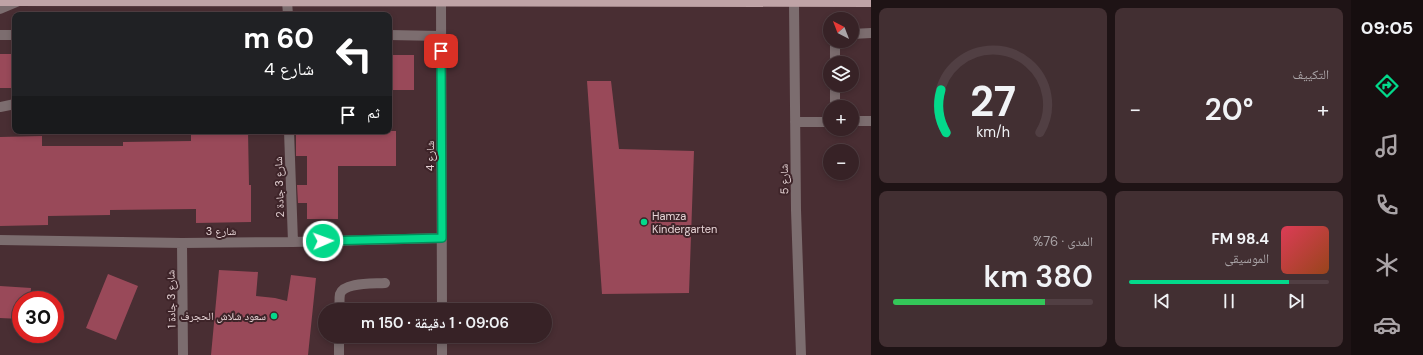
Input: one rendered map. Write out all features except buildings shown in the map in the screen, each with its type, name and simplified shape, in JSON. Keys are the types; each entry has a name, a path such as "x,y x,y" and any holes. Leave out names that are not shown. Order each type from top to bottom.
{"main road":[{"path":"0,1 871,2"}],"street":[{"path":"0,9 19,1"},
{"path":"287,2 288,12"},
{"name":"شارع 4","path":"441,2 442,303"},
{"name":"شارع 5","path":"794,2 796,210 801,355"},
{"path":"859,34 871,34"},
{"path":"0,35 12,35"},
{"path":"392,35 441,36"},
{"path":"0,106 12,104"},
{"path":"859,121 871,121"},
{"path":"796,122 823,122"},
{"name":"شارع 3 جادة 2","path":"289,134 294,242"},
{"name":"شارع 3","path":"0,240 182,243 442,238"},
{"name":"شارع 3 جادة 1","path":"182,243 183,355"},
{"path":"340,303 341,292 347,286 385,283"},
{"path":"339,343 339,355"},
{"path":"441,343 442,355"}],"place":[{"name":"Hamza Kindergarten","path":"644,222"},
{"name":"سعود شلاش الحجرف","path":"274,316"}],"route":[{"path":"323,241 442,238 441,51"}]}
